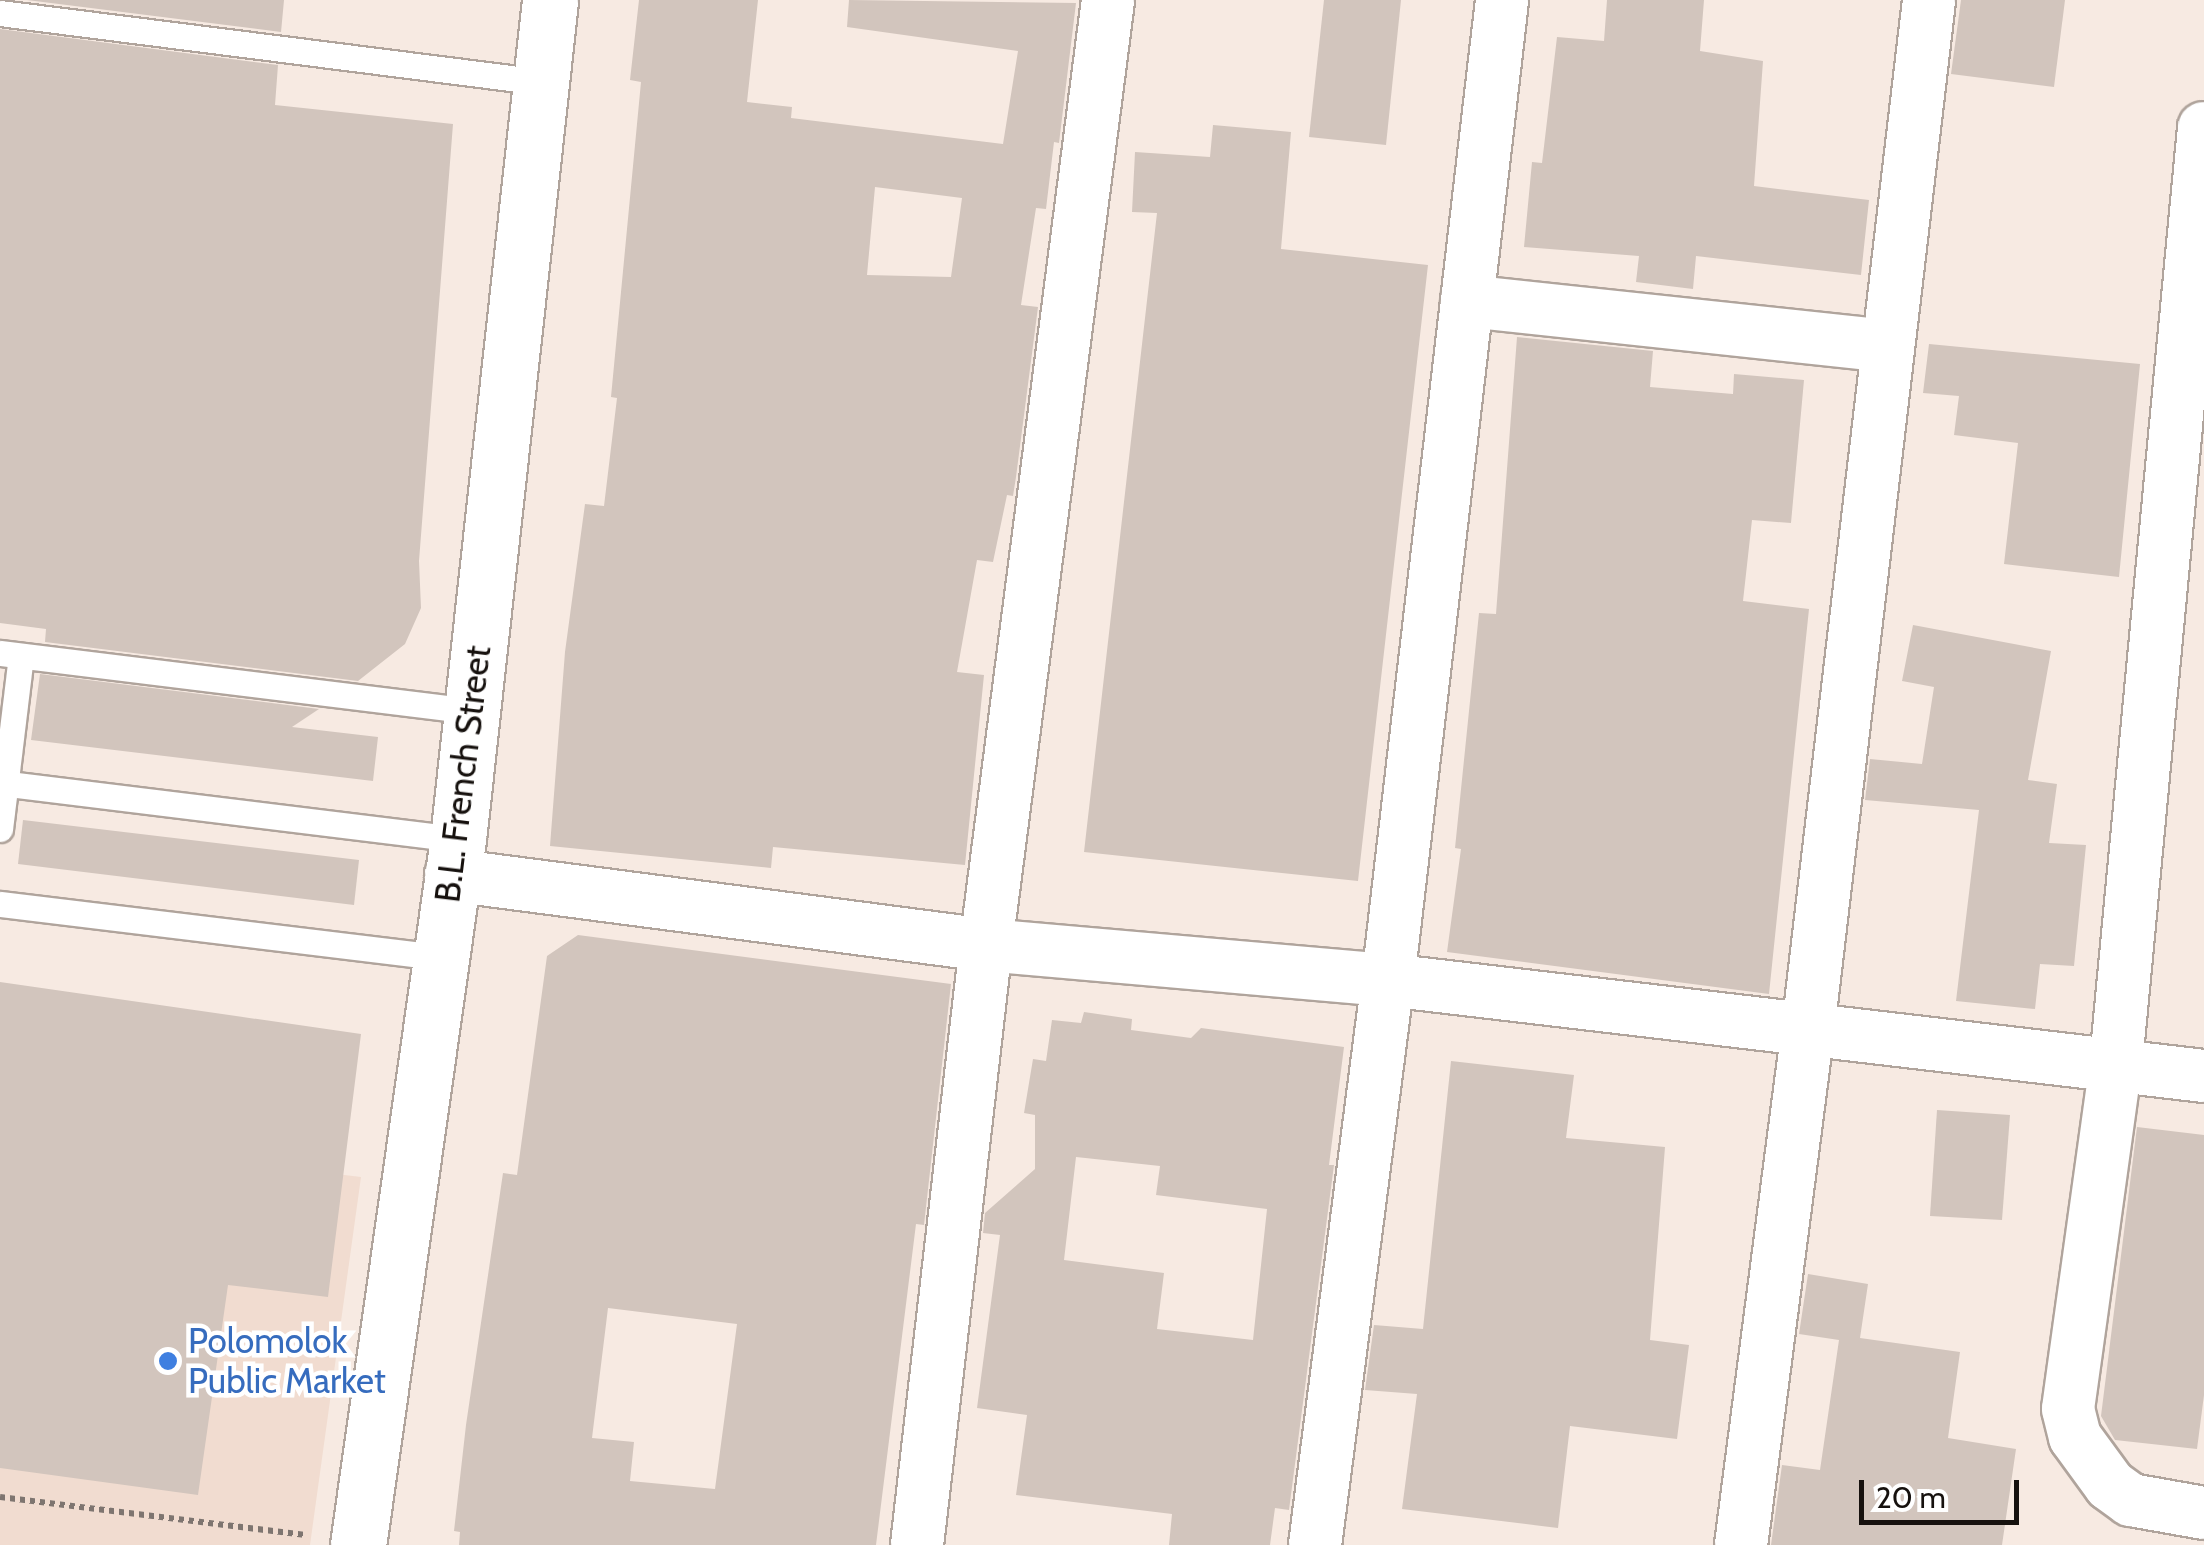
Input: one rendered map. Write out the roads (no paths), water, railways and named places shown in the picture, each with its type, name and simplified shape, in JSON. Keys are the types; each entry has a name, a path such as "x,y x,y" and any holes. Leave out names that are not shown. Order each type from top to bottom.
{"street":[{"name":"B.L. French Street","path":"341,1541 454,857 550,0"},
{"path":"917,1545 986,945 1108,0"},
{"path":"1315,1545 1388,980 1502,0"},
{"path":"1741,1545 1808,1029 1929,0"},
{"path":"2204,128 2116,1063 2068,1409 2075,1437 2110,1485 2131,1500 2204,1512"},
{"path":"1467,301 1887,346"},
{"path":"454,857 986,945 1388,980 2204,1076"}],"lane":[{"path":"0,14 542,82"},
{"path":"0,829 11,655 472,711"},
{"path":"3,784 454,857"},
{"path":"0,904 438,957"}],"place":[{"name":"Polomolok Public Market","path":"168,1361"}]}
